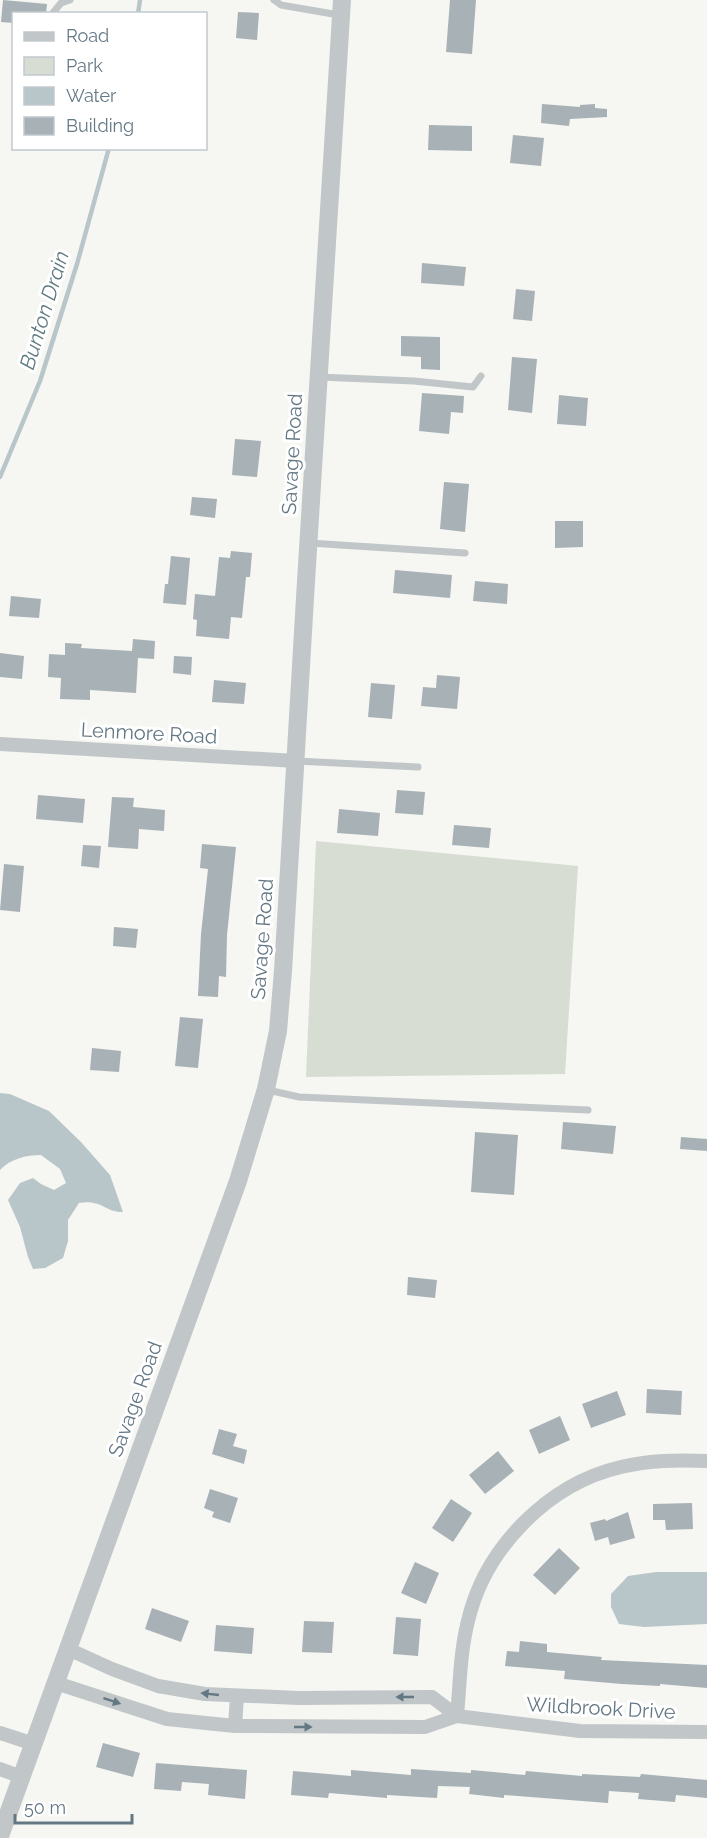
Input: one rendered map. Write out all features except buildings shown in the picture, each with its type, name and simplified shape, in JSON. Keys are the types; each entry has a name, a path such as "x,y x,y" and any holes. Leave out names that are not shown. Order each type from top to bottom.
{"street":[{"name":"Savage Road","path":"0,1836 238,1181 266,1089 278,1031 342,8"},
{"name":"Lenmore Road","path":"0,744 296,761"},
{"path":"457,1716 462,1649 477,1591 498,1553 528,1519 551,1499 582,1481 619,1467 652,1461 707,1461"},
{"path":"68,1649 158,1686 205,1694 237,1696 432,1697 457,1716"},
{"name":"Wildbrook Drive","path":"56,1683 167,1719 235,1726 425,1727 457,1716 580,1731 707,1732"},
{"path":"235,1726 237,1696"},
{"path":"0,1733 34,1744"},
{"path":"0,1769 22,1778"}],"lane":[{"path":"54,12 61,3 70,0"},
{"path":"274,0 281,5 342,8"},
{"path":"319,377 414,381 473,387 481,376"},
{"path":"309,543 465,553"},
{"path":"296,761 418,767"},
{"path":"266,1089 299,1097 588,1110"}],"green space":[{"path":"316,841 578,866 565,1074 306,1077"}],"water":[{"path":"0,1093 10,1094 49,1111 110,1175 123,1212 117,1212 99,1204 79,1203 68,1220 68,1241 63,1258 45,1268 33,1269 20,1227 8,1200 20,1183 33,1178 54,1190 66,1183 60,1169 41,1155 19,1158 0,1170"},
{"path":"656,1572 707,1572 707,1624 644,1627 619,1624 611,1607 611,1594 628,1576"}],"waterway":[{"name":"Bunton Drain","path":"138,12 140,0"},
{"name":"Bunton Drain","path":"0,477 40,381 77,264 108,150"}]}
